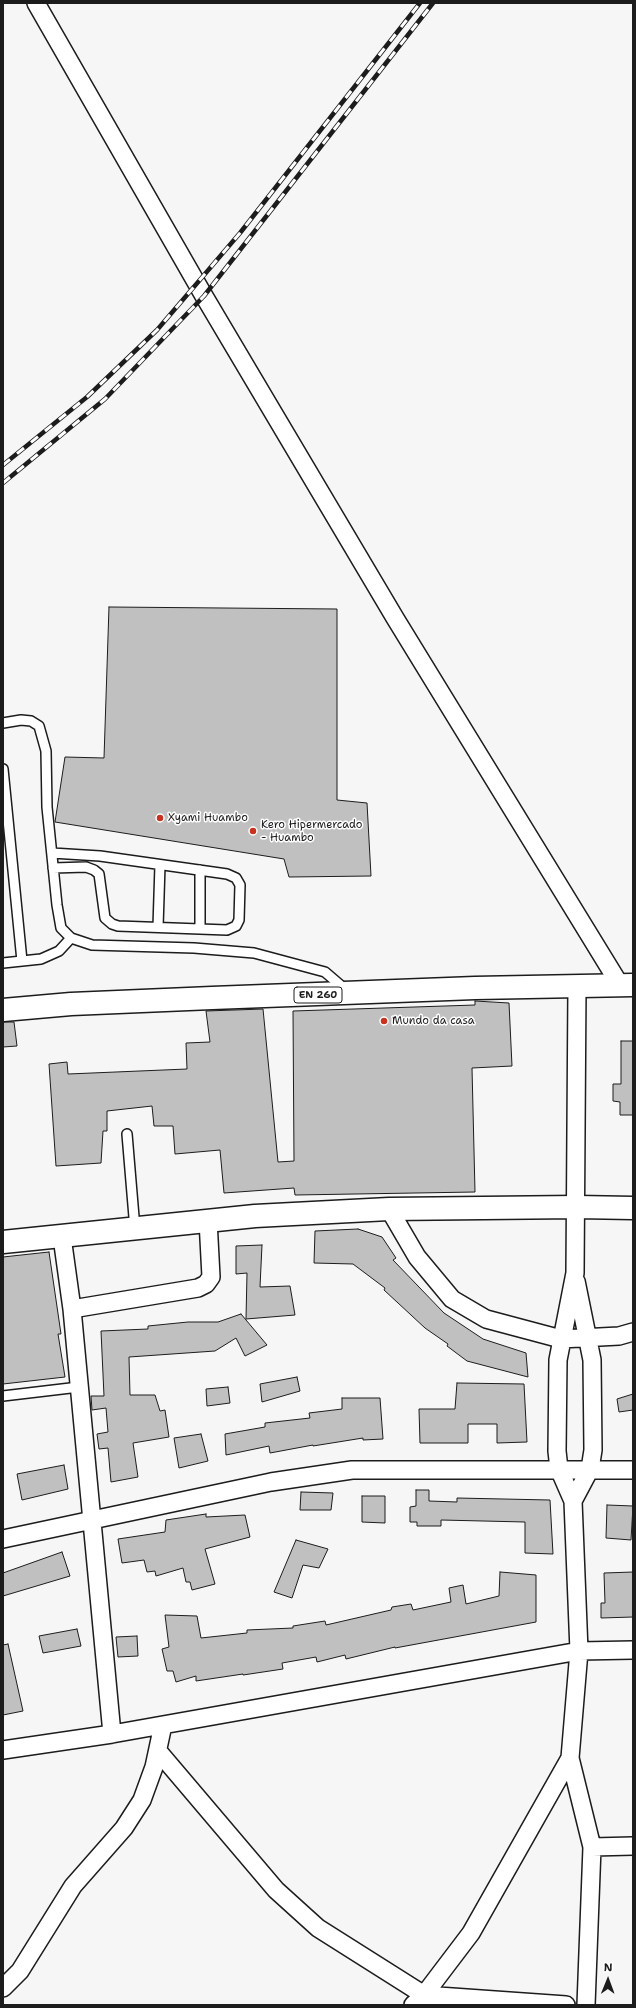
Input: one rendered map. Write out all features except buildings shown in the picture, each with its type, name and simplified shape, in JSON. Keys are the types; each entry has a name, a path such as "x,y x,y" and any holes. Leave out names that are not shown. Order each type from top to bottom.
{"street":[{"path":"36,3 204,296 394,618 627,985"},
{"name":"EN 260","path":"3,1010 71,1004 475,988 627,985"},
{"path":"577,986 577,1207 575,1274 558,1360 557,1451 558,1469 573,1501 579,1651 570,1758 592,1847 586,2005"},
{"path":"3,1242 254,1216 389,1209 577,1207 633,1208"},
{"path":"389,1209 417,1257 452,1299 486,1319 561,1339 619,1336 633,1332"},
{"path":"72,1309 198,1288 206,1284 211,1277 208,1220"},
{"path":"62,1237 72,1309 112,1734"},
{"path":"573,1501 590,1469 593,1450 592,1367 588,1338 575,1274"},
{"path":"3,1539 91,1519 271,1482 352,1470 633,1470"},
{"path":"3,1750 112,1734 579,1651 633,1650"},
{"path":"3,1988 20,1971 28,1960 73,1886 124,1828 142,1800 154,1767 163,1725"},
{"path":"158,1751 276,1890 318,1928 419,2000 566,2005"},
{"path":"419,2000 471,1933 570,1758"},
{"path":"592,1847 633,1846"}],"lane":[{"path":"3,723 21,720 31,721 39,726 46,751 47,807 61,928 71,938 92,945 194,948 254,953 325,972 350,994"},
{"path":"3,769 22,961"},
{"path":"52,853 100,856 226,874 236,878 240,885 240,920 236,926 227,930 112,924 106,918 99,874 86,867 53,868"},
{"path":"158,927 160,865"},
{"path":"200,870 200,929"},
{"path":"3,963 40,959 59,951 71,938"},
{"path":"127,1134 135,1229"},
{"path":"3,1396 79,1387"}],"railway":[{"path":"3,465 87,397 157,330 240,233 420,3"},
{"path":"3,483 105,399 204,296 433,3"}],"place":[{"name":"Xyami Huambo","path":"160,818"},
{"name":"Kero Hipermercado - Huambo","path":"253,831"},
{"name":"Mundo da casa","path":"384,1021"}]}
